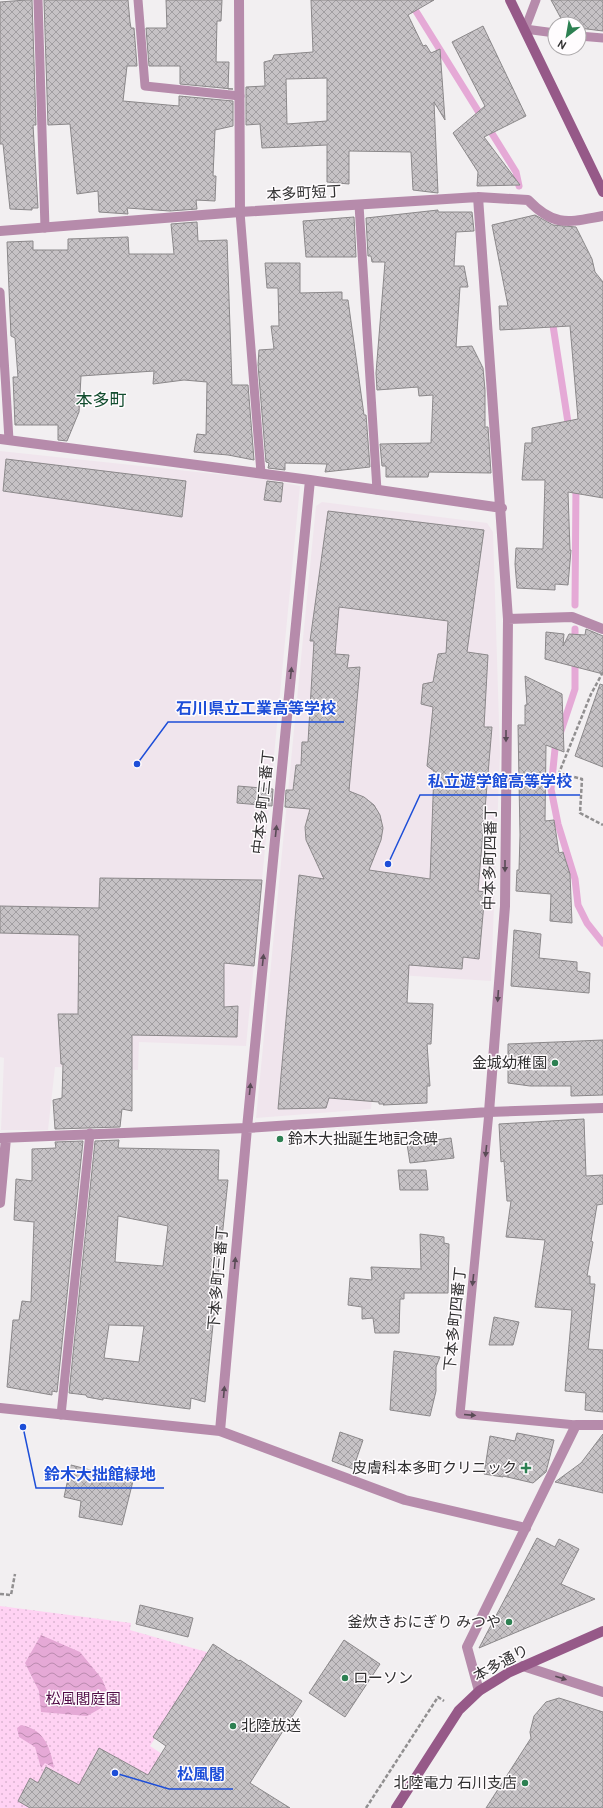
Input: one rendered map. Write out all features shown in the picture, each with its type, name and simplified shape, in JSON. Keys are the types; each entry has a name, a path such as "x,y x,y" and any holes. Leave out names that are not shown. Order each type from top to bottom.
{"street":[{"path":"239,0 240,212"},
{"path":"510,0 603,192"},
{"name":"本多町短丁","path":"0,231 240,212 478,197 528,200 541,214 567,223 603,216"},
{"name":"中本多町四番丁","path":"478,197 502,508 508,618 505,906 490,1112"},
{"path":"4,439 260,473 502,508"},
{"name":"中本多町三番丁","path":"247,1128 310,480"},
{"path":"508,618 572,617 603,629"},
{"path":"0,1203 3,1138 247,1128 490,1112 603,1108"},
{"name":"下本多町三番丁","path":"220,1431 247,1128"},
{"path":"0,1408 220,1431 405,1500 526,1528"},
{"path":"479,1691 467,1647 576,1425 603,1425"},
{"name":"本多通り","path":"396,1808 459,1710 479,1691 508,1673 603,1631"},
{"path":"524,1666 603,1692"}],"lane":[{"path":"38,0 45,228"},
{"path":"138,0 145,86 240,96"},
{"path":"536,0 525,29 547,32"},
{"path":"587,37 603,38"},
{"path":"359,205 377,490"},
{"path":"240,212 260,473"},
{"path":"0,292 4,439"},
{"name":"下本多町四番丁","path":"490,1112 460,1414 576,1425"},
{"path":"61,1415 90,1134"}],"path":[{"path":"603,672 591,694 559,773 582,779 580,813 603,825"},
{"path":"0,1594 11,1595 15,1574"},
{"path":"366,1808 438,1697 459,1710"}],"shaded area":[{"path":"0,451 264,479 300,486 246,1046 139,1042 138,1070 55,1067 48,1130 1,1130 4,1058 0,1057"},
{"path":"322,502 487,523 493,532 500,754 491,981 383,974 371,1109 256,1118 316,506"}],"green space":[{"name":"松風閣庭園","path":"0,1606 131,1623 130,1630 210,1653 150,1746 180,1766 156,1808 0,1808"}],"water":[{"path":"41,1635 80,1652 102,1679 107,1691 103,1707 87,1716 41,1712 39,1691 25,1663"},
{"path":"21,1725 29,1727 40,1734 46,1742 54,1768 45,1763 41,1768 35,1747 19,1737 17,1728"}],"building":[{"path":"32,0 36,125 33,125 38,208 32,208 32,210 10,209 3,144 0,144 0,2"},
{"path":"44,0 128,0 131,28 134,28 137,66 127,66 123,101 179,106 179,96 233,101 233,126 215,130 213,176 216,176 215,201 196,200 197,209 170,211 127,208 128,214 99,212 98,191 77,194 70,124 48,125"},
{"path":"166,0 222,0 221,21 217,21 216,62 229,62 228,89 180,84 180,66 149,66 146,28 167,28"},
{"path":"311,0 434,0 408,15 423,46 426,45 431,53 440,49 445,120 434,102 438,193 413,190 411,152 349,151 349,184 327,182 327,145 262,148 260,124 246,125 246,87 265,86 264,62 272,60 274,55 313,52","holes":["327,78 327,121 287,124 286,79"]},
{"path":"551,0 603,0 603,31 587,29 587,16 560,16"},
{"path":"483,26 526,116 484,137 520,185 477,186 478,172 453,133 485,106 452,42"},
{"path":"438,210 438,212 472,212 474,231 456,232 454,266 464,266 468,287 460,287 456,347 472,346 483,368 485,390 485,427 488,427 491,473 429,472 428,477 386,477 386,466 382,466 380,444 431,443 433,395 419,396 418,387 377,390 376,373 385,262 372,262 371,256 368,256 366,218"},
{"path":"535,215 553,225 576,227 592,259 595,272 603,282 603,498 568,492 571,550 568,585 555,584 555,590 517,588 515,564 516,548 543,549 545,480 522,480 525,443 532,443 532,428 578,419 570,326 500,330 499,306 508,306 492,225"},
{"path":"354,217 356,257 306,257 303,221"},
{"path":"197,222 198,241 227,240 232,385 248,385 254,460 228,455 194,452 197,434 206,435 207,382 184,380 153,384 154,371 81,376 79,412 67,441 58,440 58,425 15,425 13,377 18,377 15,338 11,336 7,242 33,241 33,250 68,250 68,239 128,237 129,254 174,254 171,224"},
{"path":"265,263 300,263 300,293 342,292 342,300 348,300 364,415 366,415 370,467 325,472 327,464 285,463 285,470 268,468 269,463 266,462 258,365 259,350 274,349 271,326 279,326 278,288 267,288"},
{"path":"6,459 186,481 182,517 3,491"},
{"path":"267,481 283,483 281,502 264,500"},
{"path":"328,511 484,530 467,652 488,655 484,727 492,727 478,891 485,892 479,959 463,957 462,969 409,965 407,1003 433,1004 431,1044 427,1044 430,1086 427,1086 427,1103 383,1105 384,1104 379,1104 379,1102 329,1098 326,1108 278,1109 299,875 324,879 306,840 305,827 310,809 285,807 286,790 293,790 296,765 301,765 302,742 308,742 314,641 310,641","holes":["339,607 448,621 446,653 438,654 433,682 423,684 421,704 433,707 427,766 434,771 430,879 369,870 381,840 383,828 380,815 374,805 364,797 349,791 360,667 347,668 349,655 335,654"]},
{"path":"586,629 603,636 603,674 545,659 546,632 564,634 563,646 569,634 585,635"},
{"path":"525,676 562,694 564,752 546,745 545,821 554,820 559,853 563,852 570,874 572,923 550,921 551,894 516,891 517,870 519,870 520,835 518,725 525,725 525,705 527,705"},
{"path":"600,684 603,685 603,767 575,756"},
{"path":"238,786 273,789 272,806 237,803"},
{"path":"100,878 262,880 254,966 224,963 224,1007 238,1006 237,1037 132,1035 132,1111 122,1109 120,1127 55,1129 53,1100 62,1098 63,1064 61,1064 58,1014 78,1014 79,935 0,933 0,906 99,908"},
{"path":"514,930 541,934 539,958 577,962 577,971 590,973 589,993 511,986"},
{"name":"金城幼稚園","path":"603,1040 603,1095 571,1096 571,1086 530,1086 508,1083 508,1044"},
{"path":"584,1119 586,1176 603,1175 603,1204 597,1205 587,1276 590,1276 590,1284 595,1284 588,1349 603,1350 603,1412 585,1410 586,1393 565,1391 572,1310 535,1307 545,1240 506,1237 511,1201 507,1201 504,1161 501,1162 499,1124"},
{"path":"451,1138 454,1158 410,1163 407,1144"},
{"path":"119,1140 118,1148 219,1150 218,1180 228,1180 205,1402 191,1398 190,1409 103,1398 103,1400 87,1397 86,1395 69,1393 95,1141","holes":["118,1216 168,1226 163,1266 115,1262","109,1325 144,1326 139,1362 104,1358"]},
{"path":"83,1141 57,1392 52,1391 52,1395 7,1387 13,1320 19,1320 22,1301 31,1302 34,1222 14,1220 16,1179 32,1181 32,1149 56,1148 55,1142"},
{"path":"398,1170 426,1170 428,1190 400,1190"},
{"path":"420,1234 444,1237 444,1243 449,1244 448,1293 404,1293 404,1299 400,1299 399,1333 375,1333 373,1318 362,1319 362,1307 348,1305 350,1278 372,1280 371,1267 421,1269"},
{"path":"494,1317 519,1322 513,1345 489,1345"},
{"path":"394,1351 440,1357 436,1367 436,1391 430,1416 390,1410"},
{"path":"340,1432 363,1440 353,1469 332,1461"},
{"path":"517,1433 554,1440 546,1472 533,1483 503,1476 484,1474 490,1436 515,1441"},
{"path":"603,1434 603,1493 555,1482 581,1463"},
{"path":"71,1465 133,1481 122,1525 79,1517 81,1501 64,1497"},
{"path":"537,1538 555,1547 559,1539 579,1549 561,1584 595,1599 479,1648"},
{"path":"140,1605 193,1618 188,1637 136,1624"},
{"name":"ローソン","path":"344,1640 380,1664 345,1717 309,1693"},
{"path":"213,1644 302,1701 250,1783 290,1808 30,1808 18,1801 30,1778 38,1783 46,1767 79,1785 99,1748 148,1775 166,1746 153,1737"},
{"path":"559,1698 603,1712 603,1808 486,1808 531,1738 530,1732 534,1716 546,1702"}],"waterway":[{"path":"409,0 516,172 519,186"},
{"path":"552,319 569,429"},
{"path":"575,605 576,485"},
{"path":"575,629 575,642"},
{"path":"575,659 575,689 555,749 551,789 558,824 575,879 578,905 587,923 603,943"}],"place":[{"name":"石川県立工業高等学校","path":"137,764"},
{"name":"私立遊学館高等学校","path":"388,864"},
{"name":"金城幼稚園","path":"555,1063"},
{"name":"鈴木大拙誕生地記念碑","path":"280,1139"},
{"name":"鈴木大拙館緑地","path":"23,1427"},
{"name":"皮膚科本多町クリニック","path":"526,1468"},
{"name":"釜炊きおにぎり みつや","path":"509,1622"},
{"name":"ローソン","path":"345,1678"},
{"name":"北陸放送","path":"233,1726"},
{"name":"松風閣","path":"115,1773"},
{"name":"北陸電力 石川支店","path":"525,1783"}],"district":[{"name":"本多町","path":"101,400"}]}
